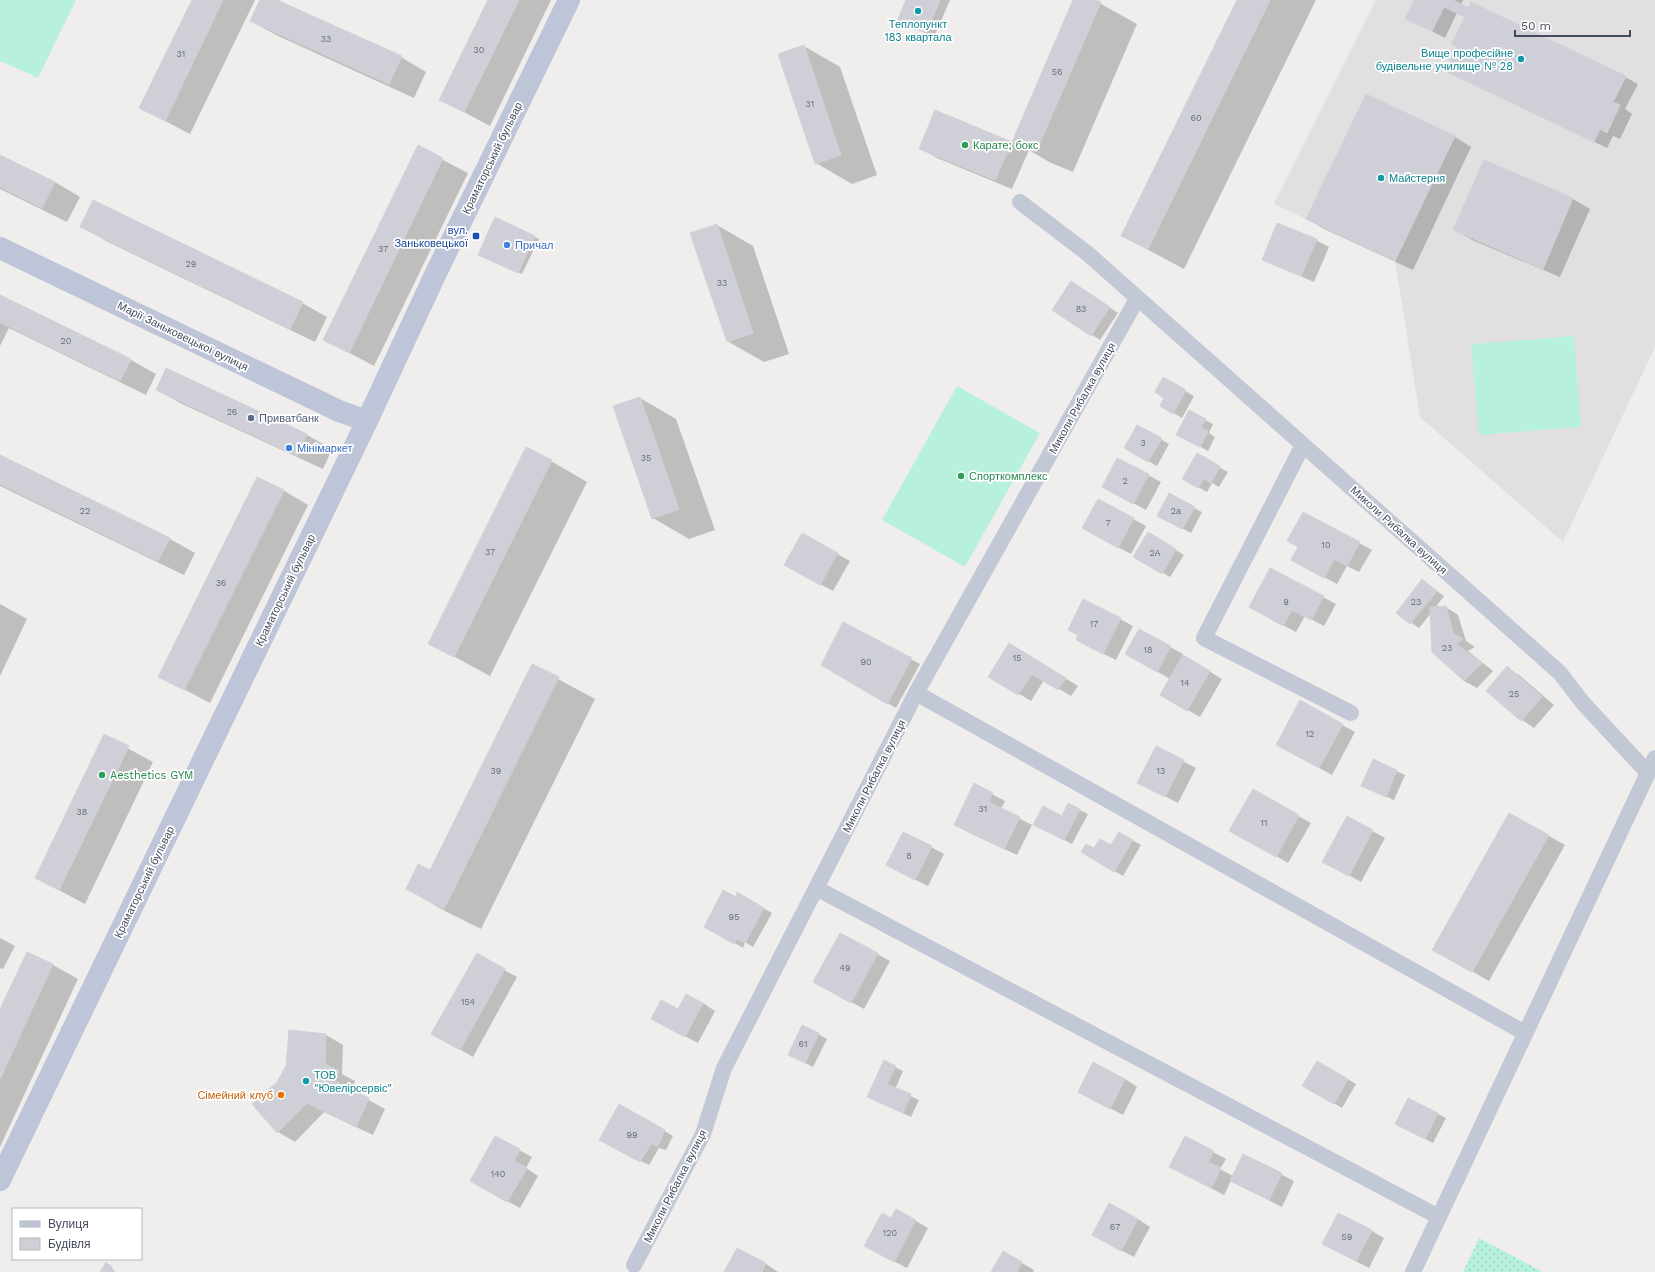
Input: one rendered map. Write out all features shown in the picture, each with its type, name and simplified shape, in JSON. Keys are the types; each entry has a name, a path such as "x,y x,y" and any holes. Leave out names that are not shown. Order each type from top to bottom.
{"street":[{"name":"Краматорський бульвар","path":"0,1180 367,421 436,273 569,0"},
{"name":"Миколи Рибалка вулиця","path":"1020,202 1087,253 1560,673 1583,703 1648,773"},
{"name":"Марії Заньковецької вулиця","path":"0,248 339,411 367,421"},
{"name":"Миколи Рибалка вулиця","path":"634,1265 702,1134 724,1068 916,693 1137,299"},
{"path":"1304,445 1204,638 1351,713"},
{"path":"916,693 1525,1034"},
{"path":"1413,1272 1655,758"},
{"path":"816,888 1438,1217"}],"shaded area":[{"path":"1376,0 1655,0 1655,347 1563,542 1420,417 1395,261 1274,204"}],"green space":[{"path":"0,0 76,0 38,78 0,61"},
{"path":"1574,336 1581,427 1479,435 1471,344"},
{"name":"Спорткомплекс","path":"957,386 1040,433 965,567 882,520"},
{"path":"1479,1238 1543,1272 1463,1272"}],"building":[{"path":"192,0 223,0 165,121 139,108"},
{"path":"260,0 277,0 402,56 389,84 250,21"},
{"path":"488,0 519,0 464,112 439,100"},
{"name":"Теплопункт 183 квартала","path":"906,0 940,0 926,33 897,21"},
{"path":"1073,0 1096,0 1101,2 1036,152 1012,142"},
{"path":"1237,0 1270,0 1148,249 1121,236"},
{"name":"Вище професійне будівельне училище № 28","path":"1414,0 1453,0 1469,8 1471,2 1626,76 1613,102 1620,105 1607,133 1600,129 1594,142 1445,71 1457,47 1451,44 1465,17 1444,7 1432,31 1405,19"},
{"path":"804,45 841,155 815,164 778,54"},
{"name":"Майстерня","path":"1366,94 1455,136 1395,261 1306,219"},
{"name":"Карате; бокс","path":"935,110 1012,142 995,180 919,149"},
{"path":"418,145 443,158 349,353 323,340"},
{"path":"0,155 55,182 42,208 0,187"},
{"path":"1484,160 1573,198 1543,269 1453,230"},
{"path":"93,200 303,302 290,329 80,227"},
{"name":"Причал","path":"495,217 535,236 518,273 478,255"},
{"path":"1277,223 1317,239 1301,276 1262,260"},
{"path":"717,224 753,333 727,342 690,233"},
{"path":"1071,281 1110,307 1091,336 1052,310"},
{"path":"0,295 131,359 120,381 0,322"},
{"path":"166,368 307,434 297,456 156,390"},
{"path":"1163,377 1186,390 1173,414 1160,406 1164,398 1155,392"},
{"path":"640,397 679,509 652,519 613,406"},
{"path":"1189,410 1206,419 1201,428 1208,431 1200,447 1176,435"},
{"path":"1137,425 1162,438 1148,462 1124,448"},
{"path":"526,447 552,460 454,657 428,644"},
{"path":"1197,453 1220,466 1211,483 1204,479 1198,488 1182,479"},
{"path":"0,455 170,538 158,561 0,484"},
{"path":"1117,458 1149,474 1133,504 1102,487"},
{"path":"257,477 284,490 184,690 158,677"},
{"path":"1169,493 1195,507 1182,529 1157,516"},
{"path":"1098,499 1134,518 1118,548 1082,528"},
{"path":"1303,512 1360,542 1347,566 1334,559 1324,578 1291,560 1298,547 1287,541"},
{"path":"1148,532 1176,549 1162,574 1133,557"},
{"path":"802,533 838,553 820,585 784,565"},
{"path":"1270,568 1324,596 1311,620 1292,610 1283,626 1249,607"},
{"path":"1422,579 1437,591 1410,624 1396,613"},
{"path":"1083,599 1121,618 1103,654 1076,640 1078,635 1068,630"},
{"path":"1446,606 1453,633 1463,639 1456,644 1482,663 1464,681 1432,652 1430,607"},
{"path":"843,622 912,658 887,704 821,665"},
{"path":"1139,629 1171,646 1157,672 1125,654"},
{"path":"1009,643 1066,678 1058,690 1032,674 1018,695 988,677"},
{"path":"1183,655 1210,671 1187,711 1160,695"},
{"path":"532,664 559,677 444,909 406,889 418,864 430,870"},
{"path":"1507,666 1542,697 1521,721 1486,691"},
{"path":"1300,700 1343,724 1319,768 1276,745"},
{"path":"104,734 129,746 59,890 35,878"},
{"path":"1156,746 1184,760 1165,797 1137,783"},
{"path":"1373,759 1397,770 1386,797 1361,786"},
{"path":"974,783 993,793 989,802 1020,817 1004,849 954,825"},
{"path":"1253,789 1299,815 1276,857 1229,831"},
{"path":"1068,803 1080,809 1064,840 1033,825 1043,806 1062,816"},
{"path":"1509,813 1549,835 1472,972 1432,950"},
{"path":"1347,816 1373,830 1349,876 1322,862"},
{"path":"903,832 932,846 915,880 886,865"},
{"path":"1119,832 1133,840 1114,872 1081,852 1086,844 1094,848 1100,839 1111,845"},
{"path":"723,890 736,897 737,892 764,908 745,943 737,939 734,944 704,927"},
{"path":"840,933 878,953 851,1003 813,982"},
{"path":"27,952 53,964 0,1079 0,1009"},
{"path":"477,953 505,969 460,1050 431,1034"},
{"path":"686,994 703,1003 685,1037 651,1019 661,1000 678,1009"},
{"path":"802,1025 819,1033 805,1063 788,1055"},
{"name":"ТОВ \"Ювелірсервіс\"","path":"289,1030 326,1034 325,1064 339,1071 335,1081 369,1098 356,1127 307,1103 277,1133 252,1104 277,1082 286,1066"},
{"path":"884,1060 896,1066 887,1084 911,1094 903,1113 867,1097"},
{"path":"1317,1061 1348,1079 1334,1104 1302,1086"},
{"path":"1093,1062 1125,1079 1110,1109 1078,1092"},
{"path":"1408,1098 1438,1113 1425,1139 1395,1124"},
{"path":"619,1104 665,1130 658,1146 651,1144 640,1162 599,1140"},
{"path":"495,1136 520,1149 514,1161 527,1168 507,1202 470,1181"},
{"path":"1185,1136 1214,1151 1208,1162 1221,1168 1211,1188 1169,1167"},
{"path":"1243,1154 1282,1173 1269,1200 1230,1181"},
{"path":"1109,1203 1138,1219 1121,1251 1092,1235"},
{"path":"896,1209 916,1220 894,1262 864,1246 882,1213 891,1218"},
{"path":"1338,1213 1372,1230 1356,1261 1322,1244"},
{"path":"737,1248 766,1263 762,1272 724,1272"},
{"path":"1003,1251 1022,1262 1017,1272 991,1272"},
{"path":"106,1262 114,1272 100,1272"}],"place":[{"name":"Теплопункт 183 квартала","path":"918,11"},
{"name":"Вище професійне будівельне училище № 28","path":"1521,59"},
{"name":"Карате; бокс","path":"965,145"},
{"name":"Майстерня","path":"1381,178"},
{"name":"вул. Заньковецької","path":"476,236"},
{"name":"Причал","path":"507,245"},
{"name":"Приватбанк","path":"251,418"},
{"name":"Мінімаркет","path":"289,448"},
{"name":"Спорткомплекс","path":"961,476"},
{"name":"Aesthetics GYM","path":"102,775"},
{"name":"ТОВ \"Ювелірсервіс\"","path":"306,1081"},
{"name":"Сімейний клуб","path":"281,1095"}]}
